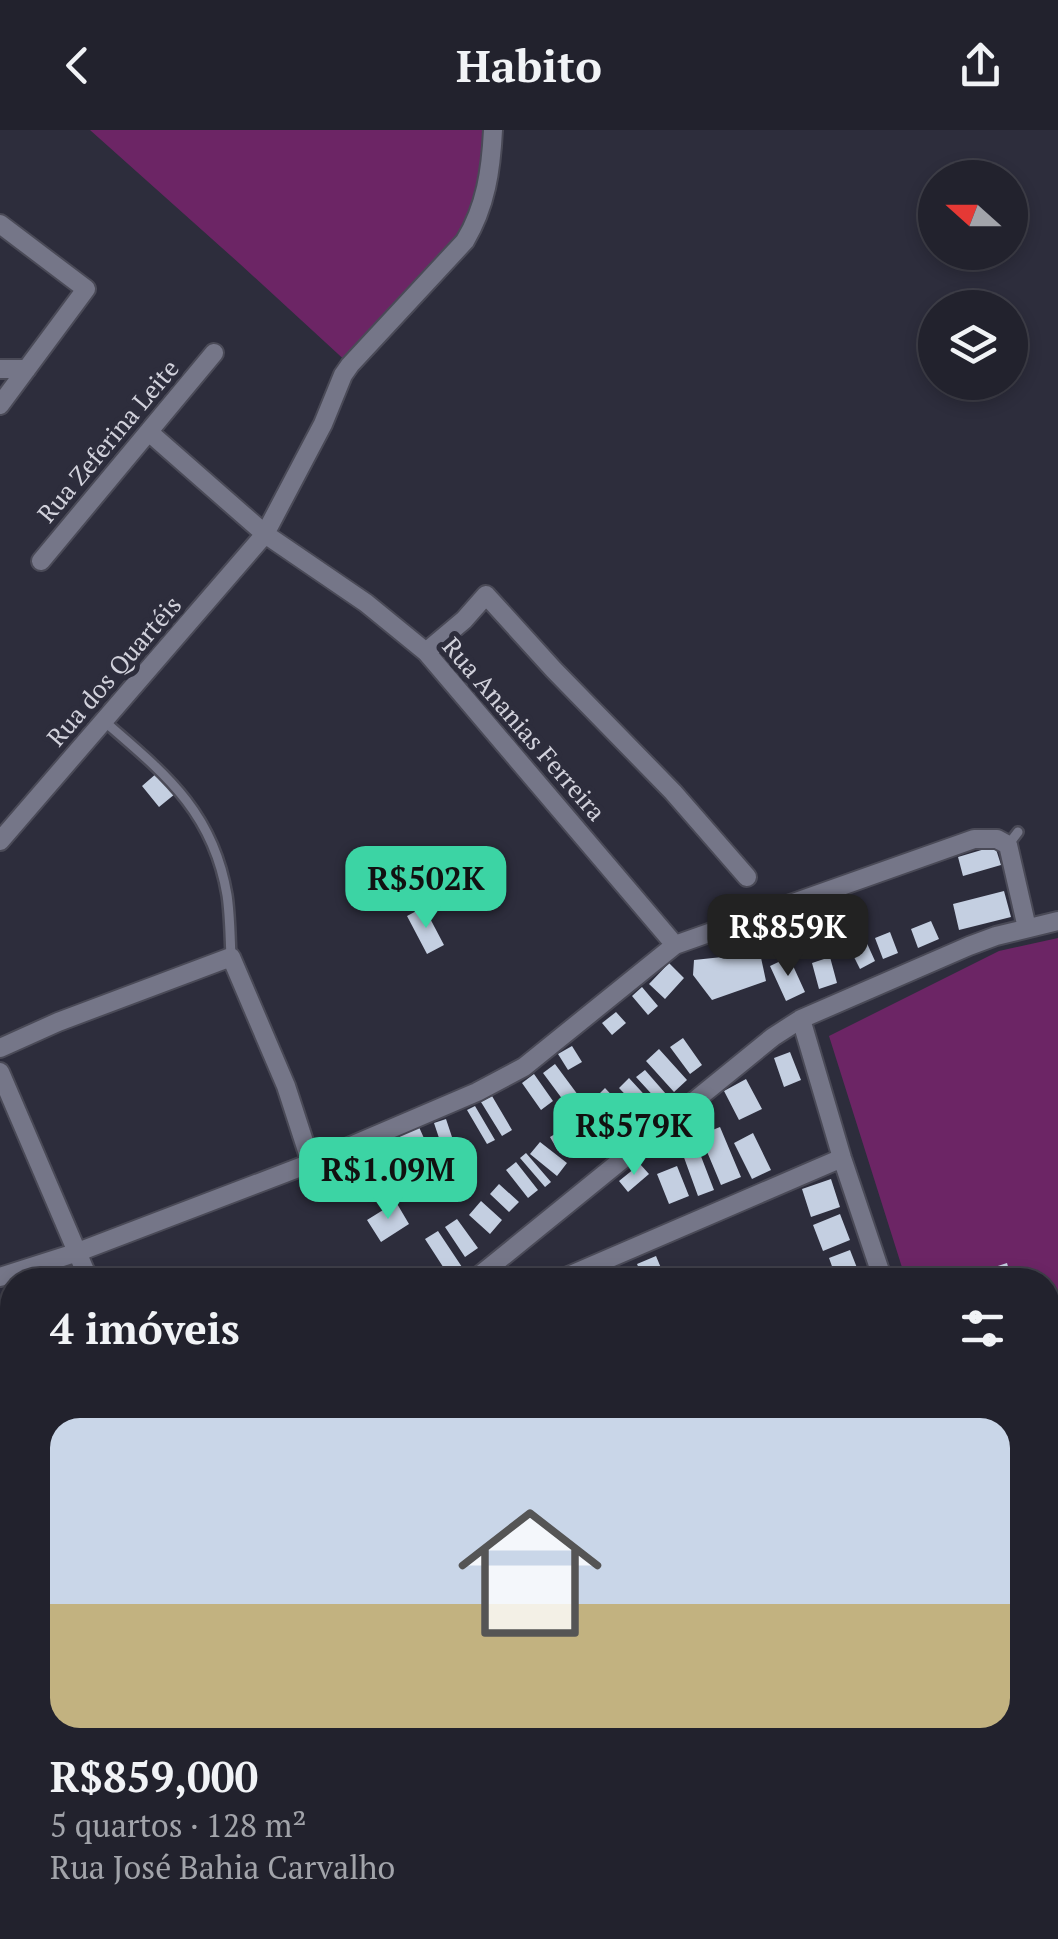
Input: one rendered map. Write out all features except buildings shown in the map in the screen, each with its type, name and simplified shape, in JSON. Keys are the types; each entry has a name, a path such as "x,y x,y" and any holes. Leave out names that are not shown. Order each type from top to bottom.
{"street":[{"name":"Rua dos Quartéis","path":"0,840 266,534 323,424 343,375 465,241 478,220 486,197 493,130"},
{"path":"0,224 86,289 0,405"},
{"name":"Rua Zeferina Leite","path":"41,561 214,353"},
{"path":"0,369 27,369"},
{"name":"Rua Ananias Ferreira","path":"150,433 266,534 366,603 426,652 675,945"},
{"path":"426,652 486,595 711,832 746,876"},
{"path":"28,1268 312,1162 477,1092 524,1066 675,945 974,839 1013,838 1027,928"},
{"path":"489,1268 800,1019 969,946 1058,921"},
{"path":"0,1048 231,957 286,1086 312,1162"},
{"path":"800,1019 879,1268"},
{"path":"0,1072 85,1268"},
{"path":"587,1268 842,1158"}],"lane":[{"path":"104,721 174,784 197,813 216,855 227,896 231,957"}],"shaded area":[{"path":"90,130 493,130 478,220 350,365"},
{"path":"1058,938 1058,1268 902,1268 829,1036 999,951"}]}
